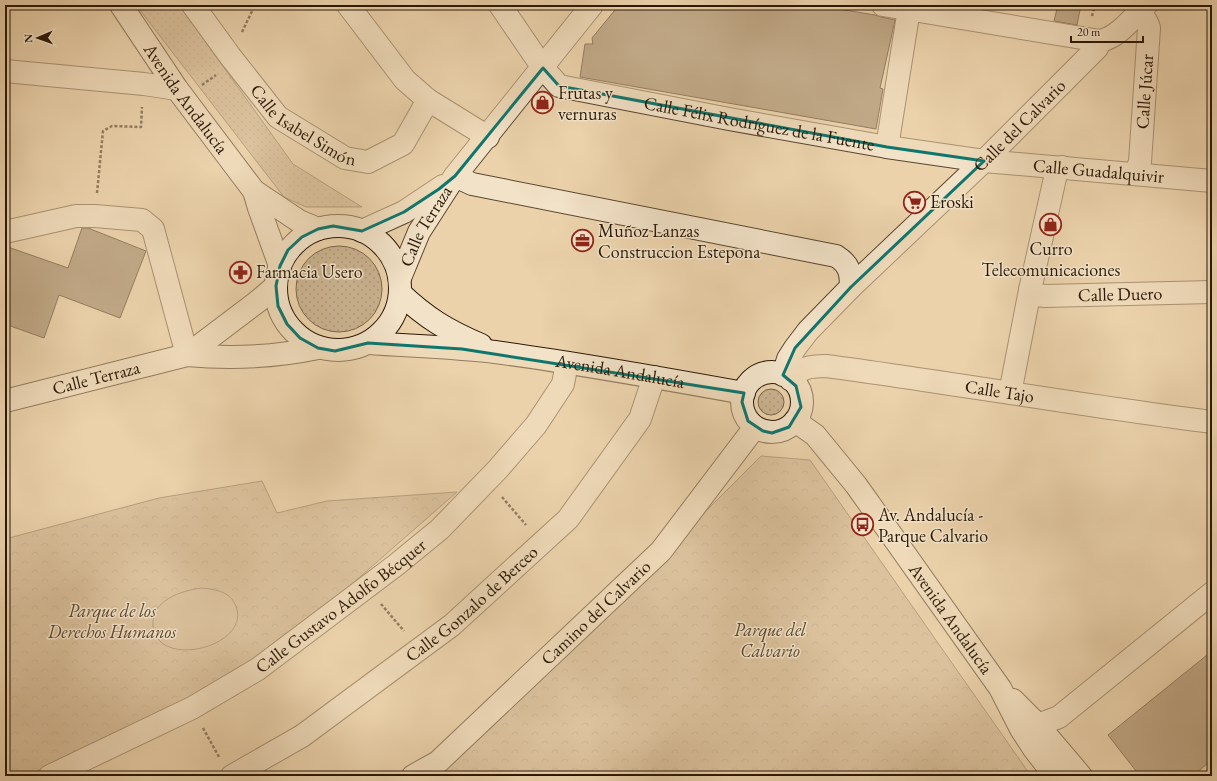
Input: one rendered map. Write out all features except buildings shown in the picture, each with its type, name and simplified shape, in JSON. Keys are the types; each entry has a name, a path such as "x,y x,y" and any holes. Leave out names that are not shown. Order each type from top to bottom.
{"street":[{"name":"Avenida Andalucía","path":"121,5 177,89 254,191 299,222 318,229"},
{"name":"Calle Isabel Simón","path":"193,5 230,56 278,117 345,158 368,162 403,144 428,100"},
{"name":"Calle Félix Rodríguez de la Fuente","path":"500,5 542,68 559,86 729,119 887,147 984,161"},
{"name":"Calle Terraza","path":"400,285 419,232 455,176 488,137 592,5"},
{"path":"883,5 909,9 968,11 1100,41"},
{"path":"353,7 405,80 428,100 488,137"},
{"path":"887,147 909,9"},
{"name":"Calle del Calvario","path":"787,377 788,359 808,331 851,287 984,161 1097,48 1100,41 1110,38 1116,34 1141,10"},
{"name":"Calle Júcar","path":"1134,174 1140,162 1148,28 1148,22 1141,10"},
{"path":"5,71 144,84 177,89"},
{"name":"Calle Guadalquivir","path":"984,161 1212,181"},
{"path":"1008,392 1012,383 1030,290 1056,172 1062,167"},
{"path":"455,176 472,184 836,256 843,260 850,269 851,287"},
{"name":"Calle Terraza","path":"362,231 404,212 439,189 455,176"},
{"name":"Avenida Andalucía","path":"254,191 278,276"},
{"path":"5,232 76,216 142,220 153,229 187,355"},
{"path":"333,226 348,227 362,231 376,239 387,249 395,263 400,285 394,312 386,327 368,343 352,349 335,351 318,348 300,338 287,324 278,306 278,276 288,250 302,237 318,229 333,226"},
{"name":"Calle Terraza","path":"187,355 257,302 278,276"},
{"name":"Avenida Andalucía","path":"400,285 414,306 435,323 470,341 496,352"},
{"name":"Calle Duero","path":"1030,290 1036,295 1045,296 1212,292"},
{"name":"Avenida Andalucía","path":"368,343 496,352 744,393"},
{"name":"Calle Terraza","path":"5,401 187,355 209,357 252,357 291,353 318,348"},
{"name":"Calle Gustavo Adolfo Bécquer","path":"50,776 192,708 258,669 396,565 440,529 488,480 536,425 563,384 567,363"},
{"name":"Calle Tajo","path":"787,377 796,374 803,369 814,366 826,366 1008,392 1142,414 1212,422"},
{"path":"774,372 787,377 800,392 801,407 795,421 789,427 772,433 755,427 748,421 742,402 748,384 755,377 774,372"},
{"name":"Calle Gonzalo de Berceo","path":"227,769 302,736 452,625 542,544 568,519 640,419 654,377"},
{"name":"Avenida Andalucía","path":"795,421 815,435 856,485 1000,688 1021,729 1047,771"},
{"name":"Camino del Calvario","path":"413,776 438,762 661,551 755,427"},
{"path":"1037,724 1059,717 1212,593"},
{"name":"Avenida Andalucía","path":"1000,688 1037,724 1081,776"}],"path":[{"path":"95,216 103,131 112,126 141,128 144,84"},
{"path":"488,480 542,544"},
{"path":"366,587 420,649"},
{"path":"192,708 227,769"}],"highlighted area":[{"path":"543,68 559,86 887,147 984,161 851,287 795,348 783,375 796,386 801,407 789,427 772,433 763,431 748,421 742,402 744,393 462,349 368,343 335,351 318,348 300,338 287,324 278,306 276,286 280,266 288,250 302,237 318,229 333,226 362,231 404,212 439,189 455,176"}],"green space":[{"path":"136,5 179,5 293,164 362,207 306,207 284,197"},
{"path":"339,246 355,249 363,253 375,265 379,273 382,289 379,305 375,313 363,325 355,329 339,332 323,329 315,325 303,313 299,305 296,289 299,273 303,265 315,253 323,249"},
{"path":"771,389 780,393 784,402 780,411 771,415 762,411 758,402 762,393"},
{"name":"Parque del Calvario","path":"761,456 810,460 1031,776 433,776 454,763"},
{"name":"Parque de los Derechos Humanos","path":"262,481 277,513 327,501 457,492 305,625 172,713 49,765 27,776 5,776 5,539 159,498"},
{"path":"201,588 225,593 235,604 237,619 231,631 219,641 203,648 186,650 170,647 158,640 153,626 154,617 162,603 176,594"}],"place":[{"name":"Frutas y vernuras","path":"542,103"},
{"name":"Eroski","path":"914,202"},
{"name":"Curro Telecomunicaciones","path":"1051,224"},
{"name":"Muñoz Lanzas Construccion Estepona","path":"583,241"},
{"name":"Farmacia Usero","path":"240,272"},
{"name":"Av. Andalucía - Parque Calvario","path":"863,525"}]}
